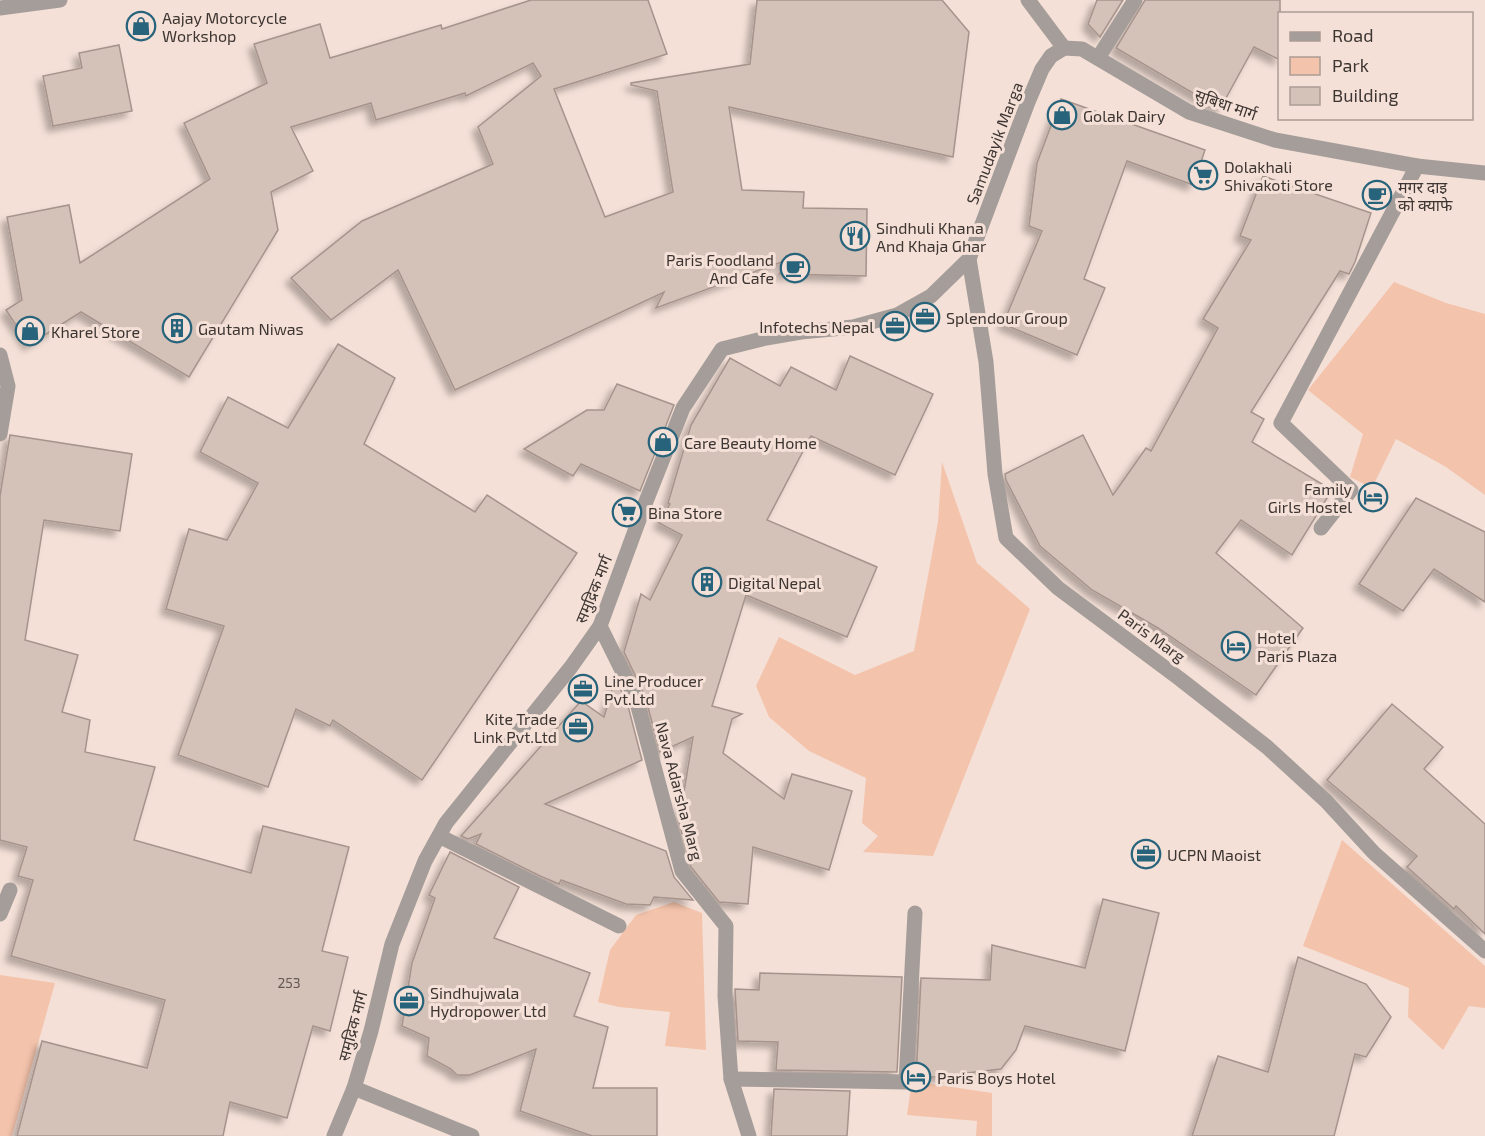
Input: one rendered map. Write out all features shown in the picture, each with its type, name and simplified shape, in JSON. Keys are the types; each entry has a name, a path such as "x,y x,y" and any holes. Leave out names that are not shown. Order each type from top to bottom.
{"street":[{"path":"0,8 60,0"},
{"path":"1028,0 1064,48"},
{"path":"1098,58 1134,0"},
{"name":"सुबिधा मार्ग","path":"1064,48 1082,49 1189,112 1275,140 1417,166 1485,173"},
{"name":"Samudayik Marga","path":"969,260 1042,69 1052,56 1064,48"},
{"path":"1322,528 1351,490 1281,423 1417,166"},
{"name":"समुद्रिक मार्ग","path":"334,1136 354,1088 371,1031 392,944 425,861 446,823 571,667 600,626 683,408 722,349 801,332 853,327 897,315 931,296 969,260"},
{"name":"Paris Marg","path":"969,260 986,362 995,474 1006,538 1058,588 1180,678 1267,747 1326,801 1374,853 1485,951"},
{"path":"0,355 4,389 0,434"},
{"name":"Nava Adarsha Marg","path":"600,626 636,699 682,871 726,926 725,996 731,1078 749,1136"},
{"path":"439,836 619,926"},
{"path":"0,914 10,890"},
{"path":"731,1078 906,1082 915,913"},
{"path":"354,1088 472,1136"}],"green space":[{"path":"1394,282 1446,303 1485,314 1485,495 1446,467 1396,439 1372,488 1350,477 1363,434 1308,390"},
{"path":"942,462 977,563 1030,609 933,856 863,852 878,836 862,823 866,778 809,751 769,717 756,686 779,637 855,675 914,651 938,522"},
{"path":"1342,840 1485,966 1485,1008 1469,1006 1443,1050 1408,1017 1409,988 1303,946"},
{"path":"674,902 702,913 706,1050 665,1046 670,1012 619,1007 598,1002 610,950 636,915"},
{"path":"0,975 55,983 12,1136 0,1136"},
{"path":"912,1081 992,1093 992,1136 976,1136 977,1121 907,1115"}],"building":[{"path":"531,0 648,0 667,54 554,89 605,217 673,192 657,91 631,85 631,83 750,64 757,0 942,0 969,32 953,157 729,107 742,190 804,192 803,208 867,209 866,276 779,274 787,260 656,308 664,292 455,390 398,270 331,320 291,278 362,221 493,164 478,127 541,76 533,63 466,96 465,93 376,120 371,103 291,127 313,171 271,192 278,230 189,377 81,312 29,345 6,310 22,300 7,217 69,205 80,263 210,179 184,123 267,83 254,44 320,24 330,58 441,25 442,29"},
{"path":"1097,0 1123,0 1100,37 1088,24"},
{"path":"1145,0 1280,0 1278,59 1254,47 1220,109 1116,48"},
{"path":"119,45 132,111 53,126 43,76 82,68 79,53"},
{"path":"1061,99 1205,150 1193,185 1127,161 1084,279 1105,288 1077,355 1003,324 1042,231 1029,226 1037,163"},
{"path":"1263,176 1371,213 1349,274 1340,271 1251,412 1264,419 1252,442 1332,490 1292,555 1241,520 1216,553 1303,628 1256,695 1158,628 1092,590 1040,546 1005,474 1083,435 1113,495 1146,448 1151,451 1218,328 1203,319 1251,240 1240,236"},
{"path":"338,344 395,378 364,444 475,512 487,495 577,553 422,780 333,720 330,726 296,709 268,787 178,755 224,626 166,609 189,529 227,540 258,483 200,452 228,397 288,428"},
{"path":"850,356 933,394 895,475 811,436 767,520 877,567 847,637 746,595 712,706 742,714 732,719 723,753 784,799 792,774 852,791 829,870 753,847 748,904 719,902 691,867 679,822 693,737 660,752 645,696 624,652 641,594 650,600 682,535 659,523 670,504 668,503 691,425 730,358 780,386 791,367 836,390"},
{"path":"617,384 674,405 640,491 581,464 573,476 524,449 587,410 604,410"},
{"path":"10,435 132,454 120,531 44,520 25,640 78,655 62,712 90,720 85,752 155,767 134,840 251,873 263,826 349,847 322,951 348,957 330,1031 313,1026 287,1118 230,1102 223,1136 17,1136 42,1041 147,1068 165,1000 11,956 33,880 18,876 27,847 0,840 0,496"},
{"path":"1416,498 1485,532 1485,602 1434,569 1403,611 1359,584"},
{"path":"615,679 627,702 642,760 545,804 666,851 674,877 693,900 654,897 650,905 626,904 561,880 559,884 540,876 476,844 481,834 468,839 461,836 581,701 604,717"},
{"path":"1392,704 1443,747 1424,769 1485,824 1485,934 1456,906 1454,909 1407,867 1417,856 1327,780"},
{"path":"450,852 519,887 494,938 590,973 574,1016 608,1027 593,1088 657,1088 657,1136 592,1136 520,1111 536,1049 470,1075 457,1075 451,1069 427,1056 429,1038 402,1026 412,963 435,898 429,895"},
{"path":"1103,899 1159,913 1125,1051 1025,1026 1016,1050 1001,1069 916,1079 921,978 990,980 992,945 1085,968"},
{"path":"1298,957 1366,984 1391,1017 1366,1057 1355,1054 1334,1136 1192,1136 1218,1056 1268,1072"},
{"path":"760,973 902,977 897,1072 776,1070 778,1042 738,1041 735,989 759,990"},
{"path":"774,1089 850,1091 847,1136 771,1136"}],"place":[{"name":"Aajay Motorcycle Workshop","path":"141,26"},
{"name":"Golak Dairy","path":"1062,115"},
{"name":"Dolakhali Shivakoti Store","path":"1203,175"},
{"name":"मगर दाइ को क्याफे","path":"1377,195"},
{"name":"Sindhuli Khana And Khaja Ghar","path":"855,236"},
{"name":"Paris Foodland And Cafe","path":"795,268"},
{"name":"Splendour Group","path":"925,317"},
{"name":"Infotechs Nepal","path":"895,326"},
{"name":"Gautam Niwas","path":"177,328"},
{"name":"Kharel Store","path":"30,331"},
{"name":"Care Beauty Home","path":"663,442"},
{"name":"Family Girls Hostel","path":"1373,497"},
{"name":"Bina Store","path":"627,512"},
{"name":"Digital Nepal","path":"707,582"},
{"name":"Hotel Paris Plaza","path":"1236,646"},
{"name":"Line Producer Pvt.Ltd","path":"583,689"},
{"name":"Kite Trade Link Pvt.Ltd","path":"578,727"},
{"name":"UCPN Maoist","path":"1146,854"},
{"name":"Sindhujwala Hydropower Ltd","path":"409,1001"},
{"name":"Paris Boys Hotel","path":"916,1077"}]}
